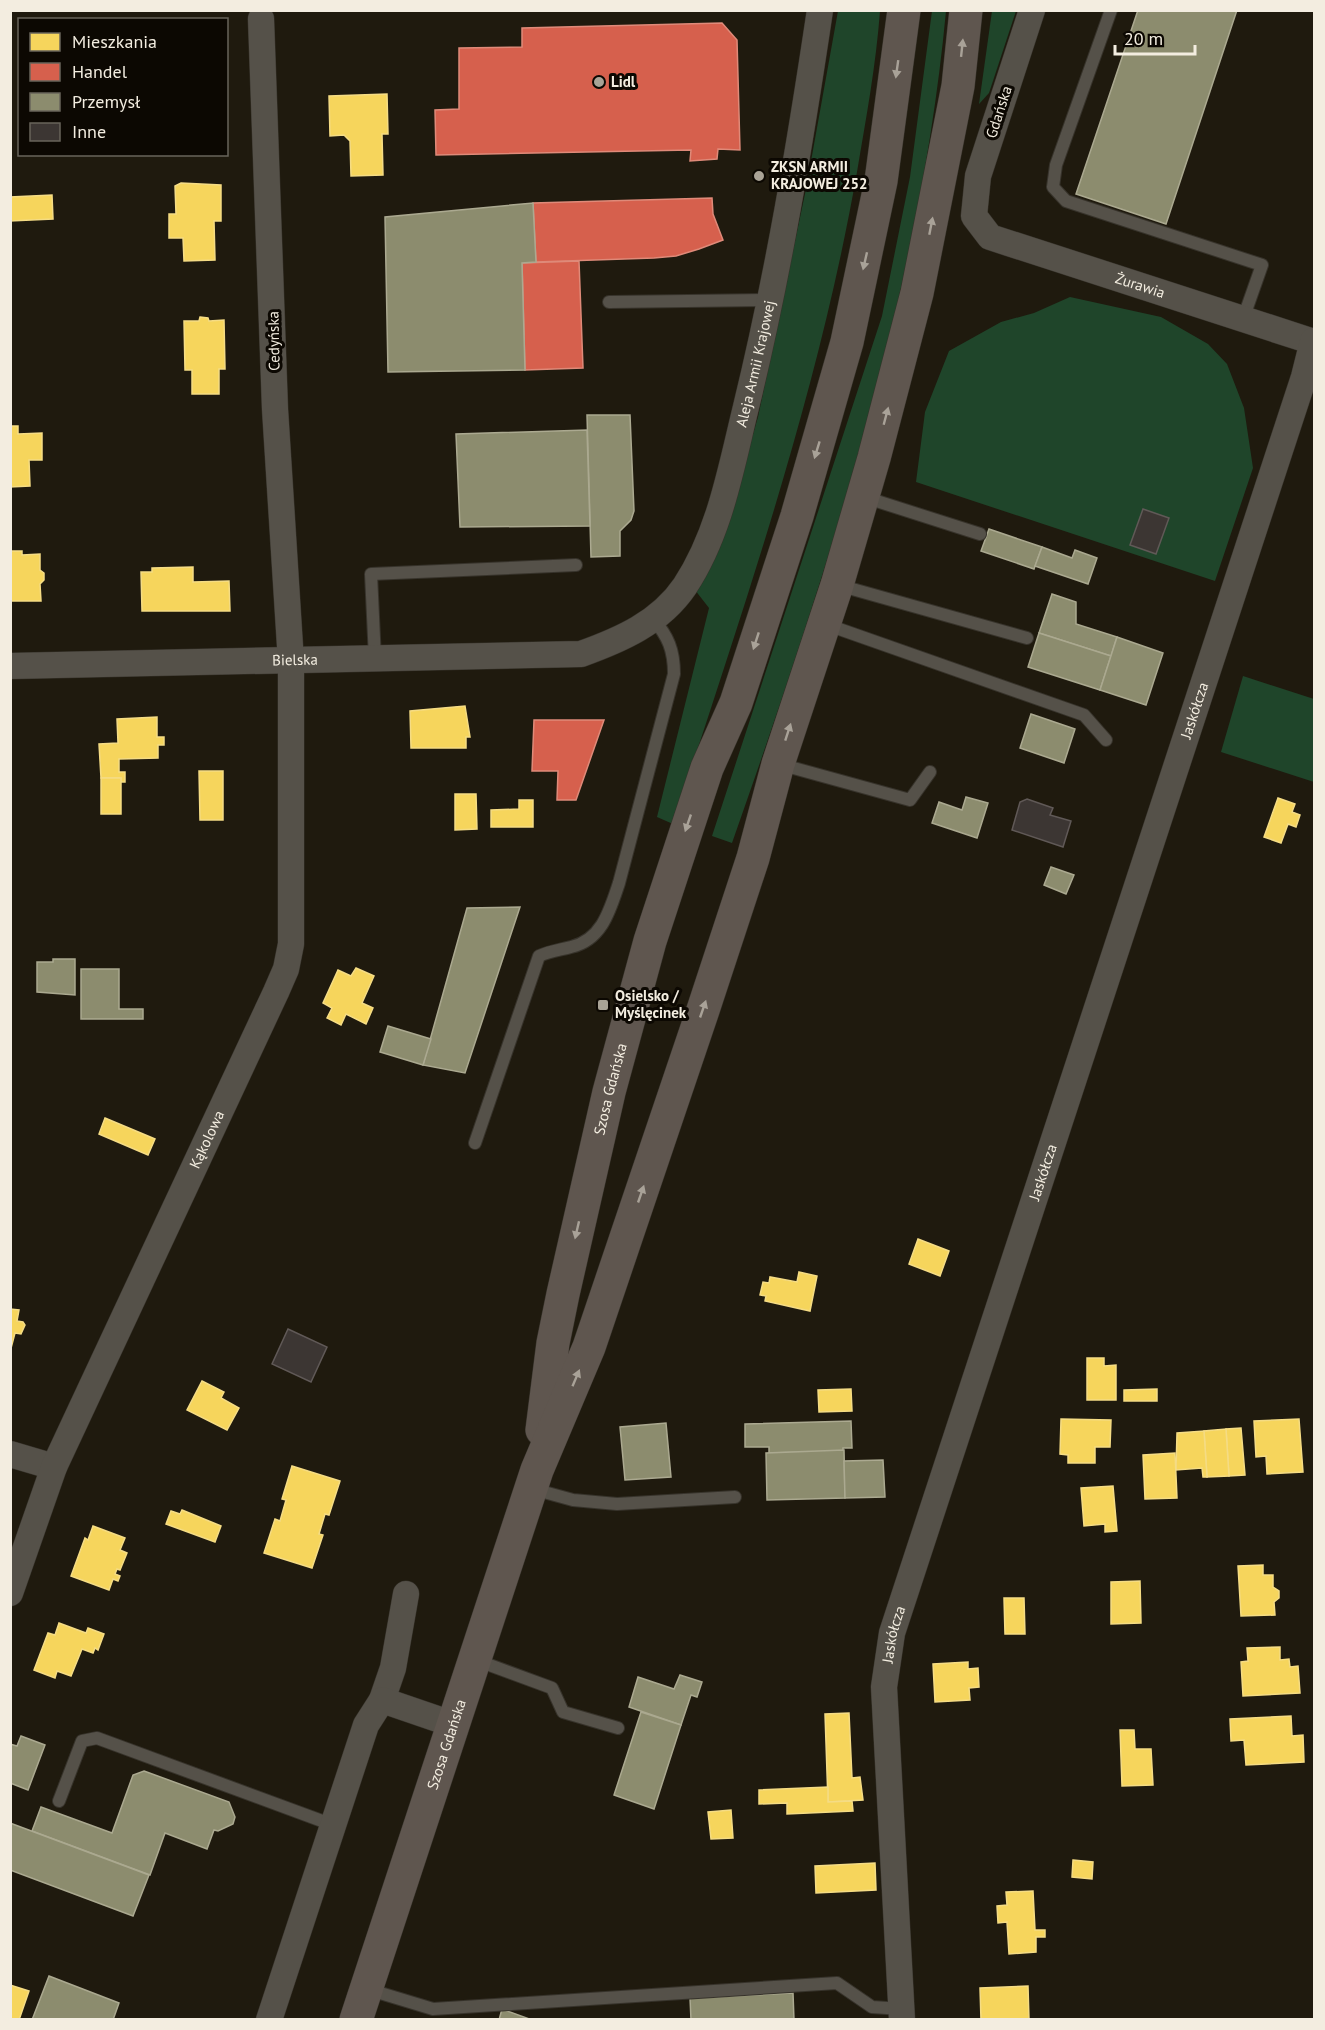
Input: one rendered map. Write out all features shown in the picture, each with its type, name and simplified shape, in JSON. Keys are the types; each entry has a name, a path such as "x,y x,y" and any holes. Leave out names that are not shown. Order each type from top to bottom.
{"main road":[{"name":"Szosa Gdańska","path":"535,1479 556,1323 630,1012 707,768 742,685 797,516 847,342 881,181 904,10"},
{"path":"824,624 901,359 931,227 958,86 966,10"},
{"name":"Szosa Gdańska","path":"356,2019 535,1479 589,1347 753,858 778,764 824,624"}],"street":[{"name":"Aleja Armii Krajowej","path":"580,654 636,632 652,619 685,586 709,538 725,494 771,300 796,176 820,10"},
{"name":"Gdańska","path":"974,216 978,176 1032,10"},
{"name":"Cedyńska","path":"261,19 275,409 291,662"},
{"name":"Żurawia","path":"974,216 990,237 1314,341"},
{"name":"Jaskółcza","path":"902,2014 884,1687 892,1633 1301,388 1314,341"},
{"name":"Bielska","path":"10,666 291,662 580,654"},
{"name":"Kąkolowa","path":"10,1593 46,1496 54,1467 286,969 291,944 291,662"},
{"path":"10,1454 54,1467"},
{"path":"269,2019 366,1725 382,1700 393,1668 406,1593"},
{"path":"382,1700 454,1725"}],"lane":[{"path":"1111,10 1056,165 1053,187 1066,201 1262,265 1243,319"},
{"path":"609,302 771,300"},
{"path":"863,496 980,534"},
{"path":"375,659 371,574 576,566"},
{"path":"837,585 1027,638"},
{"path":"475,1143 539,956 587,942 599,930 609,913 674,674 674,652 665,633 652,619"},
{"path":"824,624 1084,715 1106,740"},
{"path":"778,764 910,800 930,772"},
{"path":"535,1479 573,1500 616,1504 735,1497"},
{"path":"476,1660 552,1688 563,1712 618,1728"},
{"path":"59,1801 82,1741 97,1738 333,1826"},
{"path":"366,1989 432,2009 837,1983 872,2007 902,2014"}],"green space":[{"path":"838,11 880,11 867,112 841,255 822,338 777,501 673,824 657,817 709,608 695,590 734,499 758,417 806,189"},
{"path":"932,11 946,11 933,118 915,224 891,329 834,536 802,639 732,843 712,836 882,316 910,177"},
{"path":"992,11 1016,11 989,93 979,104"},
{"path":"1070,297 1161,317 1208,344 1227,364 1244,408 1253,468 1215,581 916,482 925,412 949,351 1001,322 1034,313"},
{"path":"1243,676 1314,699 1314,782 1221,752"}],"building: Mieszkania":[{"path":"387,94 388,134 382,134 383,175 351,176 350,141 344,135 330,136 329,96"},
{"path":"181,183 221,185 221,221 214,221 215,260 184,261 183,238 169,238 169,214 176,214 175,186"},
{"path":"52,195 53,219 10,221 10,197"},
{"path":"200,317 208,318 209,321 224,320 225,369 219,369 219,394 192,394 192,370 185,370 184,321 199,321"},
{"path":"10,426 18,426 18,434 42,433 42,460 29,460 30,486 10,487"},
{"path":"10,551 22,551 22,555 40,554 40,570 44,573 44,580 40,584 41,601 10,601"},
{"path":"193,567 193,582 229,581 230,611 142,611 141,572 152,572 152,568"},
{"path":"465,706 470,737 466,737 466,748 411,748 410,711"},
{"path":"157,717 157,737 164,737 164,745 158,745 158,758 119,759 119,772 125,772 125,782 121,782 121,778 101,778 99,744 118,743 117,719"},
{"path":"199,771 223,771 223,820 200,820"},
{"path":"101,778 121,778 121,814 101,814"},
{"path":"455,794 476,794 477,829 455,830"},
{"path":"1278,798 1295,804 1292,812 1300,815 1296,827 1288,824 1281,843 1264,837"},
{"path":"519,800 533,800 533,827 491,827 491,810 519,809"},
{"path":"356,968 374,976 362,1003 373,1008 366,1024 346,1014 341,1025 327,1018 332,1008 323,1003 338,970 351,976"},
{"path":"105,1118 155,1139 148,1155 99,1134"},
{"path":"918,1239 949,1251 940,1276 909,1264"},
{"path":"799,1272 817,1276 810,1311 765,1301 766,1296 760,1295 763,1282 769,1283 770,1277 797,1282"},
{"path":"10,1309 19,1310 17,1321 25,1325 21,1334 15,1333 10,1352"},
{"path":"1087,1358 1104,1358 1104,1366 1116,1365 1116,1400 1087,1400"},
{"path":"202,1381 224,1392 221,1398 239,1408 227,1430 187,1410"},
{"path":"851,1389 852,1411 819,1412 818,1390"},
{"path":"1157,1389 1157,1401 1124,1401 1124,1390"},
{"path":"1061,1419 1111,1420 1110,1447 1095,1447 1095,1463 1068,1463 1068,1455 1060,1454"},
{"path":"1299,1419 1303,1472 1267,1474 1266,1456 1256,1457 1254,1421"},
{"path":"1241,1428 1245,1475 1229,1476 1226,1429"},
{"path":"1226,1429 1229,1476 1207,1477 1204,1431"},
{"path":"1204,1431 1207,1477 1203,1477 1202,1468 1176,1470 1177,1433"},
{"path":"1175,1453 1177,1498 1145,1499 1143,1455"},
{"path":"292,1466 340,1481 329,1515 325,1514 319,1534 323,1535 312,1568 264,1553 275,1519 280,1521 286,1500 282,1499"},
{"path":"1113,1486 1117,1531 1105,1532 1105,1524 1084,1526 1081,1488"},
{"path":"182,1510 221,1526 215,1542 166,1524 171,1511 180,1514"},
{"path":"93,1526 125,1538 120,1550 127,1553 120,1570 117,1569 115,1574 120,1576 118,1581 113,1579 109,1590 71,1576 85,1538 88,1540"},
{"path":"1263,1565 1263,1575 1273,1575 1273,1587 1279,1591 1279,1598 1274,1602 1275,1615 1241,1616 1238,1566"},
{"path":"1140,1581 1141,1623 1111,1624 1111,1582"},
{"path":"1004,1598 1024,1598 1025,1634 1005,1634"},
{"path":"59,1623 86,1633 88,1628 104,1634 98,1650 95,1648 93,1653 82,1649 71,1676 57,1671 55,1678 34,1670 48,1633 55,1635"},
{"path":"1280,1647 1280,1660 1289,1659 1290,1667 1298,1666 1300,1693 1243,1696 1241,1662 1248,1661 1247,1648"},
{"path":"968,1662 968,1669 978,1668 979,1687 969,1688 970,1700 935,1702 933,1664"},
{"path":"849,1713 852,1778 860,1777 863,1800 828,1802 825,1714"},
{"path":"1291,1716 1292,1736 1303,1735 1304,1762 1246,1765 1244,1740 1231,1741 1230,1719"},
{"path":"1120,1730 1134,1730 1135,1749 1151,1749 1153,1785 1122,1786"},
{"path":"828,1787 828,1802 852,1801 853,1811 787,1814 787,1803 759,1804 759,1790"},
{"path":"731,1810 733,1838 711,1839 708,1812"},
{"path":"1073,1860 1093,1862 1092,1879 1072,1877"},
{"path":"875,1863 876,1890 816,1893 815,1866"},
{"path":"1033,1891 1035,1930 1045,1930 1045,1937 1036,1937 1036,1952 1009,1954 1007,1922 998,1923 997,1906 1007,1905 1006,1892"},
{"path":"10,1985 29,1991 19,2020 10,2020"},
{"path":"1028,1986 1029,2020 981,2020 980,1988"}],"building: Handel":[{"name":"Lidl","path":"722,23 737,40 740,150 718,149 717,159 690,161 691,150 436,155 435,110 459,109 459,48 522,47 522,28"},
{"path":"712,198 713,214 723,240 699,249 676,256 654,258 536,262 533,203"},
{"path":"579,261 583,368 525,370 522,263"},
{"path":"534,720 604,720 576,800 557,800 558,771 532,771"}],"building: Przemysł":[{"path":"1138,10 1237,10 1166,224 1076,194"},
{"path":"533,203 536,262 522,263 525,370 388,372 385,217"},
{"path":"587,415 630,415 634,511 631,520 620,531 620,556 591,557"},
{"path":"587,430 590,526 460,527 456,434"},
{"path":"989,529 1042,547 1034,569 981,551"},
{"path":"1042,547 1072,558 1075,550 1097,558 1088,584 1035,566"},
{"path":"1052,594 1076,602 1076,624 1117,637 1111,656 1039,633"},
{"path":"1039,633 1111,656 1100,690 1028,667"},
{"path":"1117,637 1163,653 1146,705 1100,690"},
{"path":"1031,714 1075,729 1064,763 1020,748"},
{"path":"966,797 988,803 977,838 932,823 939,802 962,810"},
{"path":"1051,867 1074,875 1066,894 1044,885"},
{"path":"520,907 465,1073 423,1065 467,908"},
{"path":"53,959 75,959 75,995 37,992 37,962 53,962"},
{"path":"81,969 119,969 119,1009 143,1009 143,1019 81,1019"},
{"path":"388,1026 431,1039 423,1065 380,1052"},
{"path":"851,1421 852,1448 843,1448 843,1451 769,1453 769,1447 745,1447 745,1424"},
{"path":"666,1423 671,1477 625,1480 620,1427"},
{"path":"844,1450 845,1498 767,1500 766,1453"},
{"path":"883,1460 885,1497 845,1498 844,1461"},
{"path":"680,1675 702,1682 697,1697 691,1695 681,1725 629,1707 638,1677 674,1689"},
{"path":"641,1712 681,1725 654,1809 614,1795"},
{"path":"21,1736 45,1745 28,1790 10,1783 10,1744 17,1746"},
{"path":"144,1771 229,1802 235,1817 233,1824 218,1831 214,1830 207,1849 165,1833 150,1875 32,1831 41,1807 112,1833 133,1775"},
{"path":"10,1823 149,1875 133,1916 10,1870"},
{"path":"49,1976 119,2003 113,2020 32,2020"},
{"path":"793,1993 794,2020 691,2020 690,1998"},
{"path":"502,2009 532,2020 499,2020"}],"building: Inne":[{"path":"1143,509 1169,518 1156,554 1130,545"},
{"path":"1027,799 1053,808 1050,815 1071,821 1063,847 1012,830 1020,802"},
{"path":"288,1329 327,1347 311,1382 272,1364"}],"place":[{"name":"Lidl","path":"599,82"},
{"name":"ZKSN ARMII KRAJOWEJ 252","path":"759,176"},
{"name":"Osielsko / Myślęcinek","path":"603,1005"}]}
